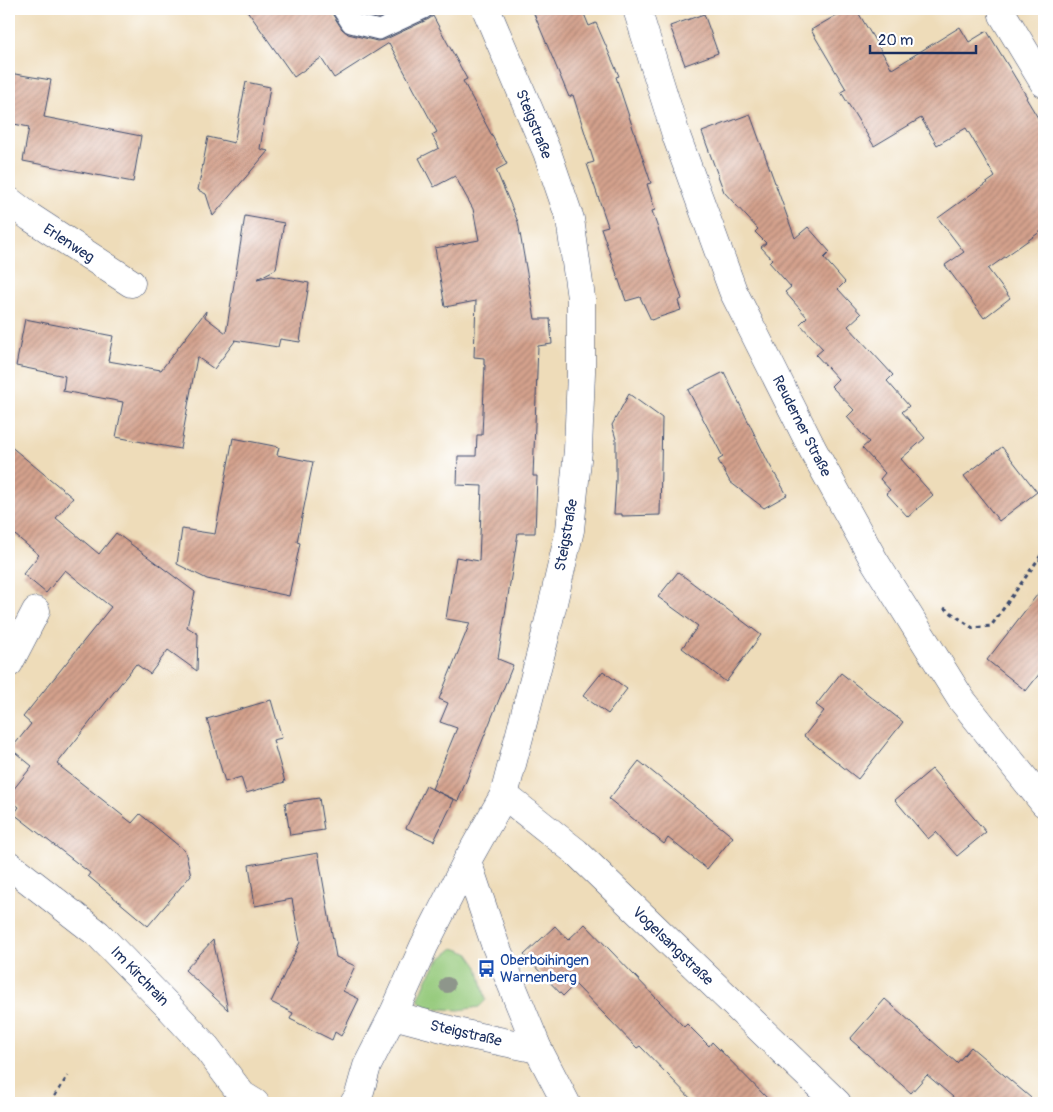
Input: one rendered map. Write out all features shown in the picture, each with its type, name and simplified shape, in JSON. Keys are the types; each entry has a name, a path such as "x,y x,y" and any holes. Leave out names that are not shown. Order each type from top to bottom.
{"street":[{"name":"Steigstraße","path":"466,861 504,795 545,637 570,530 578,450 581,372 581,298 570,219 547,152 486,9"},
{"name":"Reuderner Straße","path":"637,9 678,138 733,291 813,450 875,562 961,699 1044,803"},
{"path":"1002,9 1003,15 1044,83"},
{"name":"Erlenweg","path":"9,201 30,217 131,283"},
{"path":"9,663 36,611"},
{"name":"Vogelsangstraße","path":"504,795 576,852 837,1103"},
{"path":"354,1103 358,1098 367,1066 466,861"},
{"path":"466,861 495,944 538,1049 566,1103"},
{"name":"Im Kirchrain","path":"9,864 98,934 206,1047 242,1095 255,1103"},
{"name":"Steigstraße","path":"393,1015 464,1034 538,1049"}],"lane":[{"path":"342,9 351,23 379,30 424,9"}],"path":[{"path":"991,626 1044,551"},
{"path":"1039,559 1044,563"},
{"path":"50,1103 68,1076"}],"green space":[{"path":"454,948 468,953 478,967 486,1000 479,1007 459,1010 428,1008 418,1000 428,977 439,960"}],"building":[{"path":"246,9 331,9 342,29 348,34 377,41 384,40 433,16 467,79 463,81 507,164 496,170 518,222 535,319 550,319 552,344 538,346 533,476 537,476 535,533 518,533 498,659 513,665 458,801 432,789 457,728 440,722 448,703 439,699 470,623 446,619 456,557 479,561 482,486 457,485 458,456 476,456 477,435 482,435 485,365 484,358 474,357 476,301 445,307 435,248 479,240 473,209 455,176 434,187 419,158 439,148 432,135 437,132 389,43 334,78 321,58 294,77"},
{"path":"355,9 398,9 378,18 358,13"},
{"path":"532,9 582,9 589,26 596,23 619,76 616,77 651,183 647,184 655,210 652,211 682,299 678,301 681,310 651,320 640,297 626,301 601,228 608,226 587,164 594,162 573,95 569,97"},
{"path":"847,9 856,9 892,69 960,27 969,42 987,31 1044,128 1044,229 988,269 1010,298 984,318 945,265 964,252 938,218 995,177 966,128 937,145 921,118 874,146 841,92 846,89 811,30"},
{"path":"704,14 718,53 685,65 670,26"},
{"path":"9,73 51,80 44,117 141,136 133,182 23,161 29,127 9,123"},
{"path":"246,82 270,87 260,149 268,151 213,216 206,194 198,190 208,137 234,143"},
{"path":"750,114 795,238 808,227 830,252 824,258 845,282 838,289 861,314 848,326 893,375 887,381 909,406 902,412 925,438 901,459 933,495 908,517 886,493 890,490 880,479 885,473 862,448 869,442 847,417 854,410 831,386 838,379 816,355 823,349 800,324 807,317 785,292 791,287 769,262 772,259 761,247 766,243 755,232 758,229 724,192 702,132"},
{"path":"245,216 284,223 276,269 257,279 271,276 309,283 300,342 280,339 278,347 234,340 214,369 197,357 180,449 116,437 123,402 63,391 65,376 16,366 25,319 113,336 108,361 161,370 206,311 205,317 226,333"},
{"path":"724,372 768,462 787,495 764,508 730,482 718,460 723,457 688,390"},
{"path":"629,394 662,418 660,515 622,516 622,514 614,514 616,439 612,425"},
{"path":"233,438 279,447 277,455 313,462 297,542 300,543 289,596 207,579 177,564 182,529 215,534"},
{"path":"9,445 73,498 56,518 99,554 116,533 195,592 187,627 198,634 197,671 168,650 150,674 136,664 57,764 132,823 140,814 185,851 191,875 148,926 88,876 90,873 14,814 19,807 9,799 9,795 32,766 11,749 31,724 23,717 111,607 65,570 46,593 23,574 39,555 9,530"},
{"path":"1002,447 1037,492 999,521 964,476"},
{"path":"678,572 761,635 726,682 682,648 698,626 658,597"},
{"path":"1044,586 1044,668 1026,691 987,660"},
{"path":"603,671 627,689 608,714 583,696"},
{"path":"841,673 903,722 858,779 804,736 824,711 816,705"},
{"path":"271,700 282,738 273,740 285,782 246,793 241,777 225,782 207,719"},
{"path":"639,761 733,837 707,869 668,838 664,844 609,799"},
{"path":"932,769 986,832 957,856 936,832 928,839 895,800"},
{"path":"426,786 454,800 434,841 406,828"},
{"path":"319,798 324,830 290,835 285,803"},
{"path":"318,853 336,957 355,966 343,991 359,999 341,1036 335,1032 332,1040 290,1019 293,1013 271,1002 300,942 292,899 255,906 249,865"},
{"path":"585,924 684,1027 687,1024 709,1046 712,1042 772,1103 695,1103 640,1046 637,1048 575,984 563,996 524,955 555,926 568,940"},
{"path":"213,940 228,1010 185,970"},
{"path":"885,999 957,1063 971,1047 1037,1103 960,1103 927,1075 911,1093 850,1039"}],"place":[{"name":"Oberboihingen Warnenberg","path":"486,969"}]}
